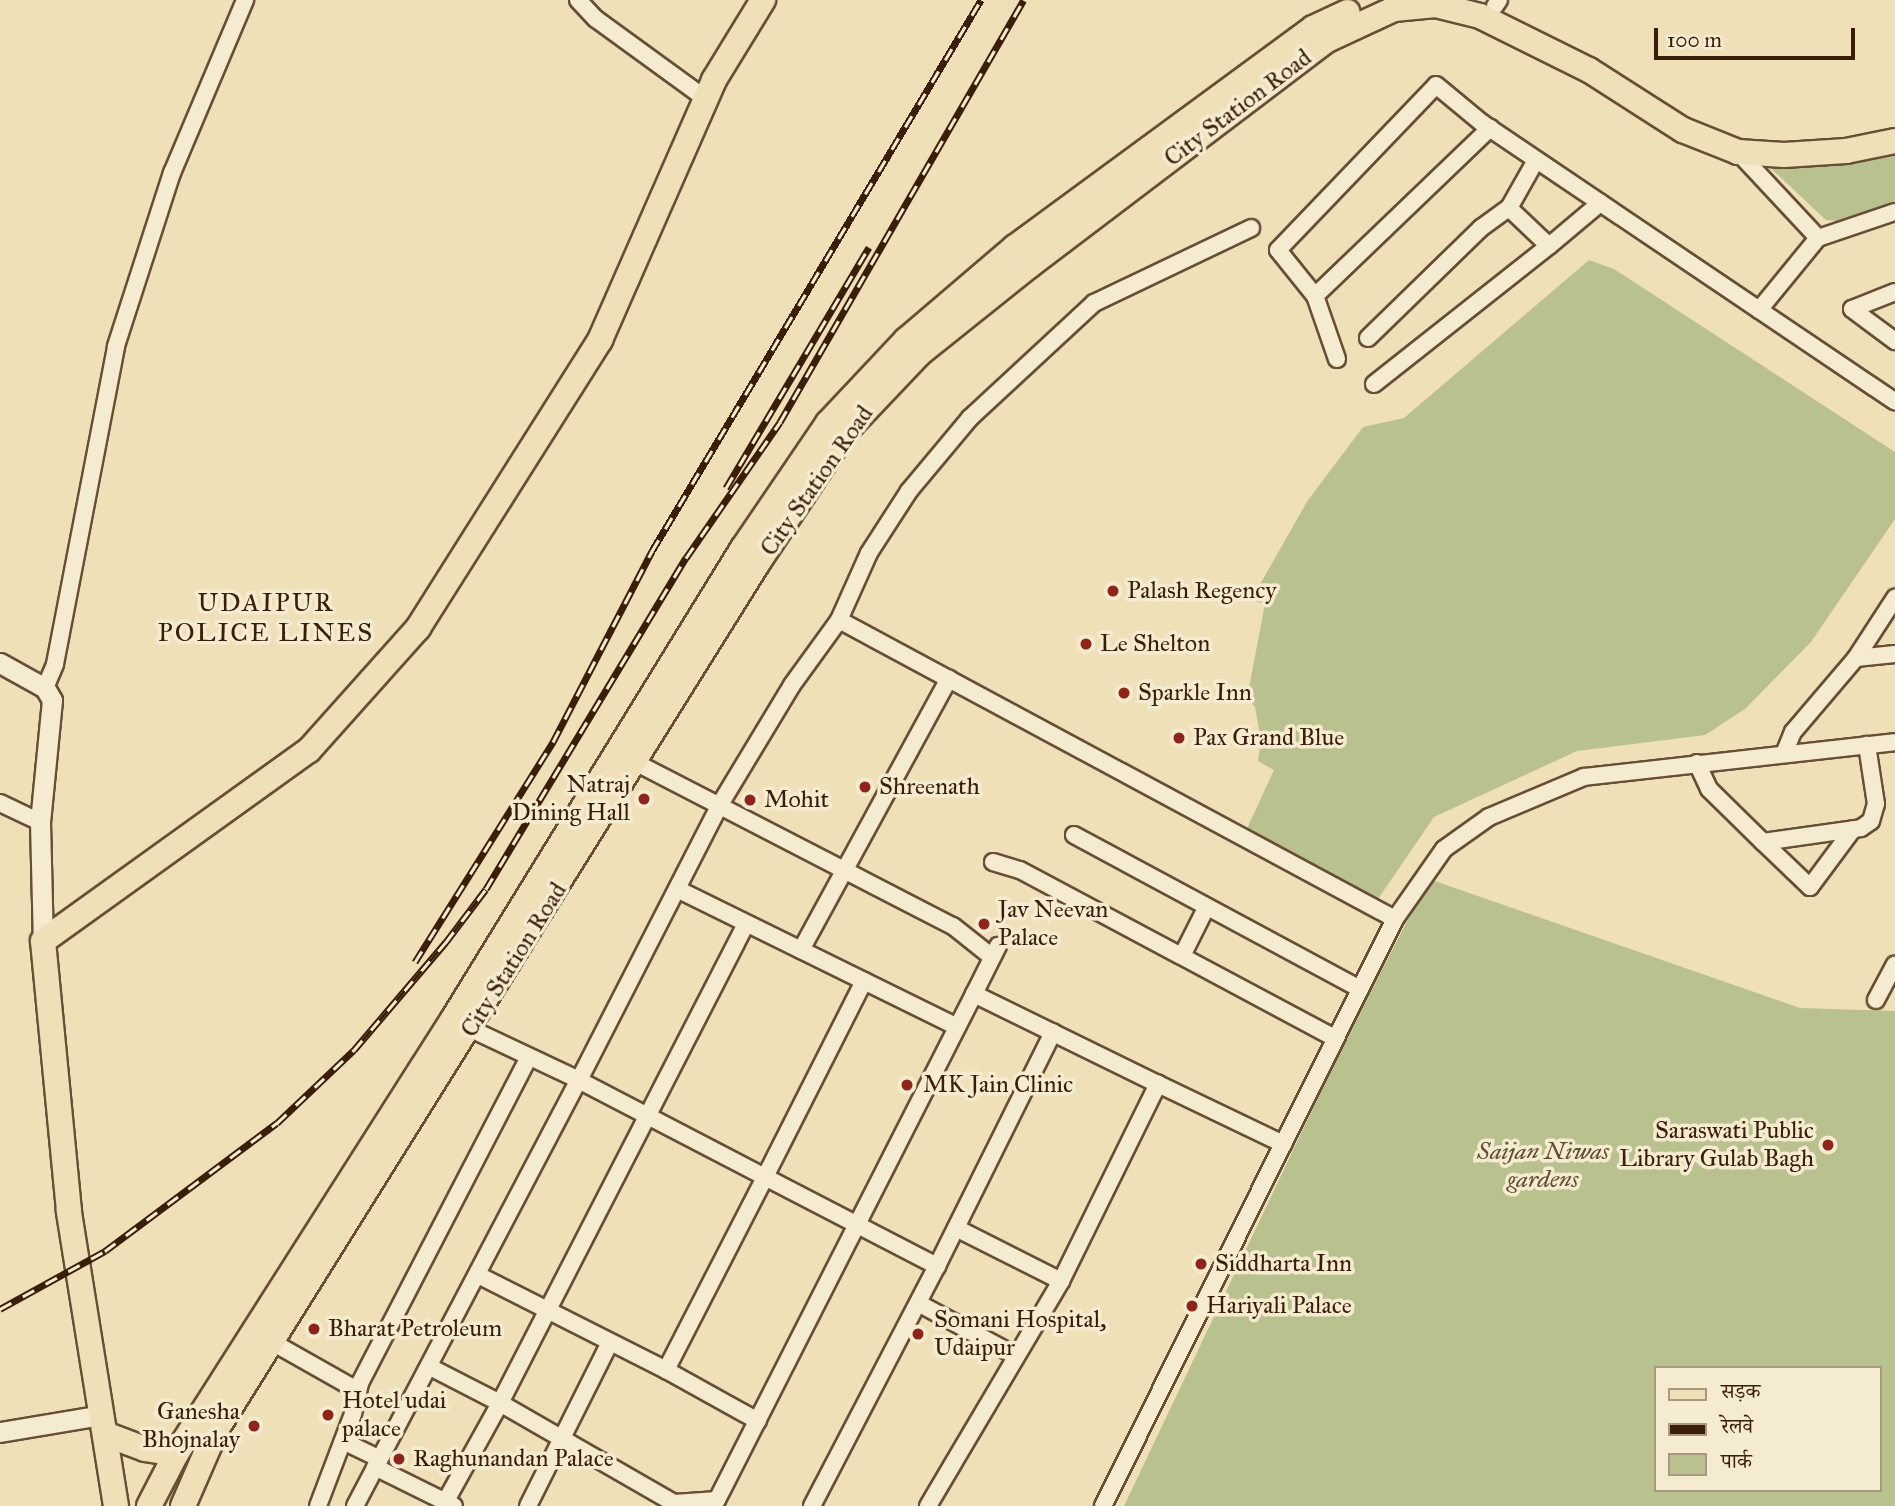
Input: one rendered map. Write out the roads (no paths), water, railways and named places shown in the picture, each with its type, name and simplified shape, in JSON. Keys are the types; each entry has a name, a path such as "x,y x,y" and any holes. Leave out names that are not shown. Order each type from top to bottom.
{"main road":[{"path":"116,1506 69,1211 43,941 309,750 418,628 600,340 706,99 763,0"},
{"name":"City Station Road","path":"183,1506 203,1454 471,1029 743,548 828,423 872,373 1015,247 1180,123 1313,28 1377,0"},
{"name":"City Station Road","path":"1491,2 1596,58 1683,118 1730,143 1844,137 1895,126"},
{"name":"City Station Road","path":"149,1506 176,1454 626,758 845,432 886,387 1029,266 1327,40 1394,9 1436,5 1480,16 1589,70 1683,130 1730,143 1834,152 1895,141"},
{"path":"103,1425 145,1449 176,1454"}],"street":[{"path":"45,688 55,664 116,346 172,173 245,0"},
{"path":"578,0 596,19 706,99"},
{"path":"1337,359 1315,296 1278,250 1436,85 1536,160 1895,402"},
{"path":"1315,296 1490,128"},
{"path":"1730,143 1818,238"},
{"path":"1368,338 1481,228 1509,208 1536,160"},
{"path":"1374,384 1600,203"},
{"path":"1509,208 1549,246"},
{"path":"1759,310 1818,238 1895,212"},
{"path":"355,1506 478,1275 719,806 792,685 839,620 869,553 909,491 970,418 1094,303 1251,229"},
{"path":"1895,292 1852,309 1895,341"},
{"path":"1784,754 1793,732 1856,658 1892,607"},
{"path":"839,620 1395,919"},
{"path":"1856,658 1895,654"},
{"path":"0,663 45,688 52,700 40,822 43,941"},
{"path":"801,950 949,679"},
{"path":"1103,1506 1395,919 1444,849 1489,817 1584,777 1895,741"},
{"path":"1763,842 1866,826 1875,810 1867,745"},
{"path":"430,1367 564,1438 673,1505 722,1503 758,1421 995,951 953,926 626,758"},
{"path":"1696,763 1705,785 1810,887 1853,829"},
{"path":"0,803 40,822"},
{"path":"1074,835 1360,989"},
{"path":"993,862 1020,870 1335,1038"},
{"path":"677,889 957,1027"},
{"path":"1182,956 1206,908"},
{"path":"343,1441 448,1505 746,924"},
{"path":"1876,1000 1895,965"},
{"path":"666,1370 864,981"},
{"path":"974,994 1283,1144"},
{"path":"471,1029 579,1080 858,1222 937,1266"},
{"path":"812,1506 898,1338 920,1304 1053,1032"},
{"path":"318,1506 343,1441 357,1390 529,1057"},
{"path":"928,1506 1060,1280 1158,1084"},
{"path":"956,1228 1060,1280"},
{"path":"478,1275 666,1370 758,1421"},
{"path":"920,1304 1016,1356"},
{"path":"272,1342 357,1390"},
{"path":"528,1506 611,1342"},
{"path":"0,1432 103,1425"}],"railway":[{"path":"415,962 553,742 652,551 981,0"},
{"path":"0,1309 105,1251 277,1123 354,1050 446,942 486,889 686,558 780,422 1024,0"},
{"path":"726,488 869,247"}],"place":[{"name":"Palash Regency","path":"1113,591"},
{"name":"Le Shelton","path":"1086,644"},
{"name":"Sparkle Inn","path":"1124,693"},
{"name":"Pax Grand Blue","path":"1179,738"},
{"name":"Shreenath","path":"865,787"},
{"name":"Natraj Dining Hall","path":"644,799"},
{"name":"Mohit","path":"750,800"},
{"name":"Jav Neevan Palace","path":"984,924"},
{"name":"MK Jain Clinic","path":"907,1085"},
{"name":"Saraswati Public Library Gulab Bagh","path":"1828,1145"},
{"name":"Siddharta Inn","path":"1201,1264"},
{"name":"Hariyali Palace","path":"1192,1306"},
{"name":"Bharat Petroleum","path":"314,1329"},
{"name":"Somani Hospital, Udaipur","path":"918,1334"},
{"name":"Hotel udai palace","path":"328,1415"},
{"name":"Ganesha Bhojnalay","path":"254,1426"},
{"name":"Raghunandan Palace","path":"399,1459"}],"district":[{"name":"UDAIPUR POLICE LINES","path":"266,618"}],"park label":[{"name":"Saijan Niwas gardens","path":"1543,1166"}]}
